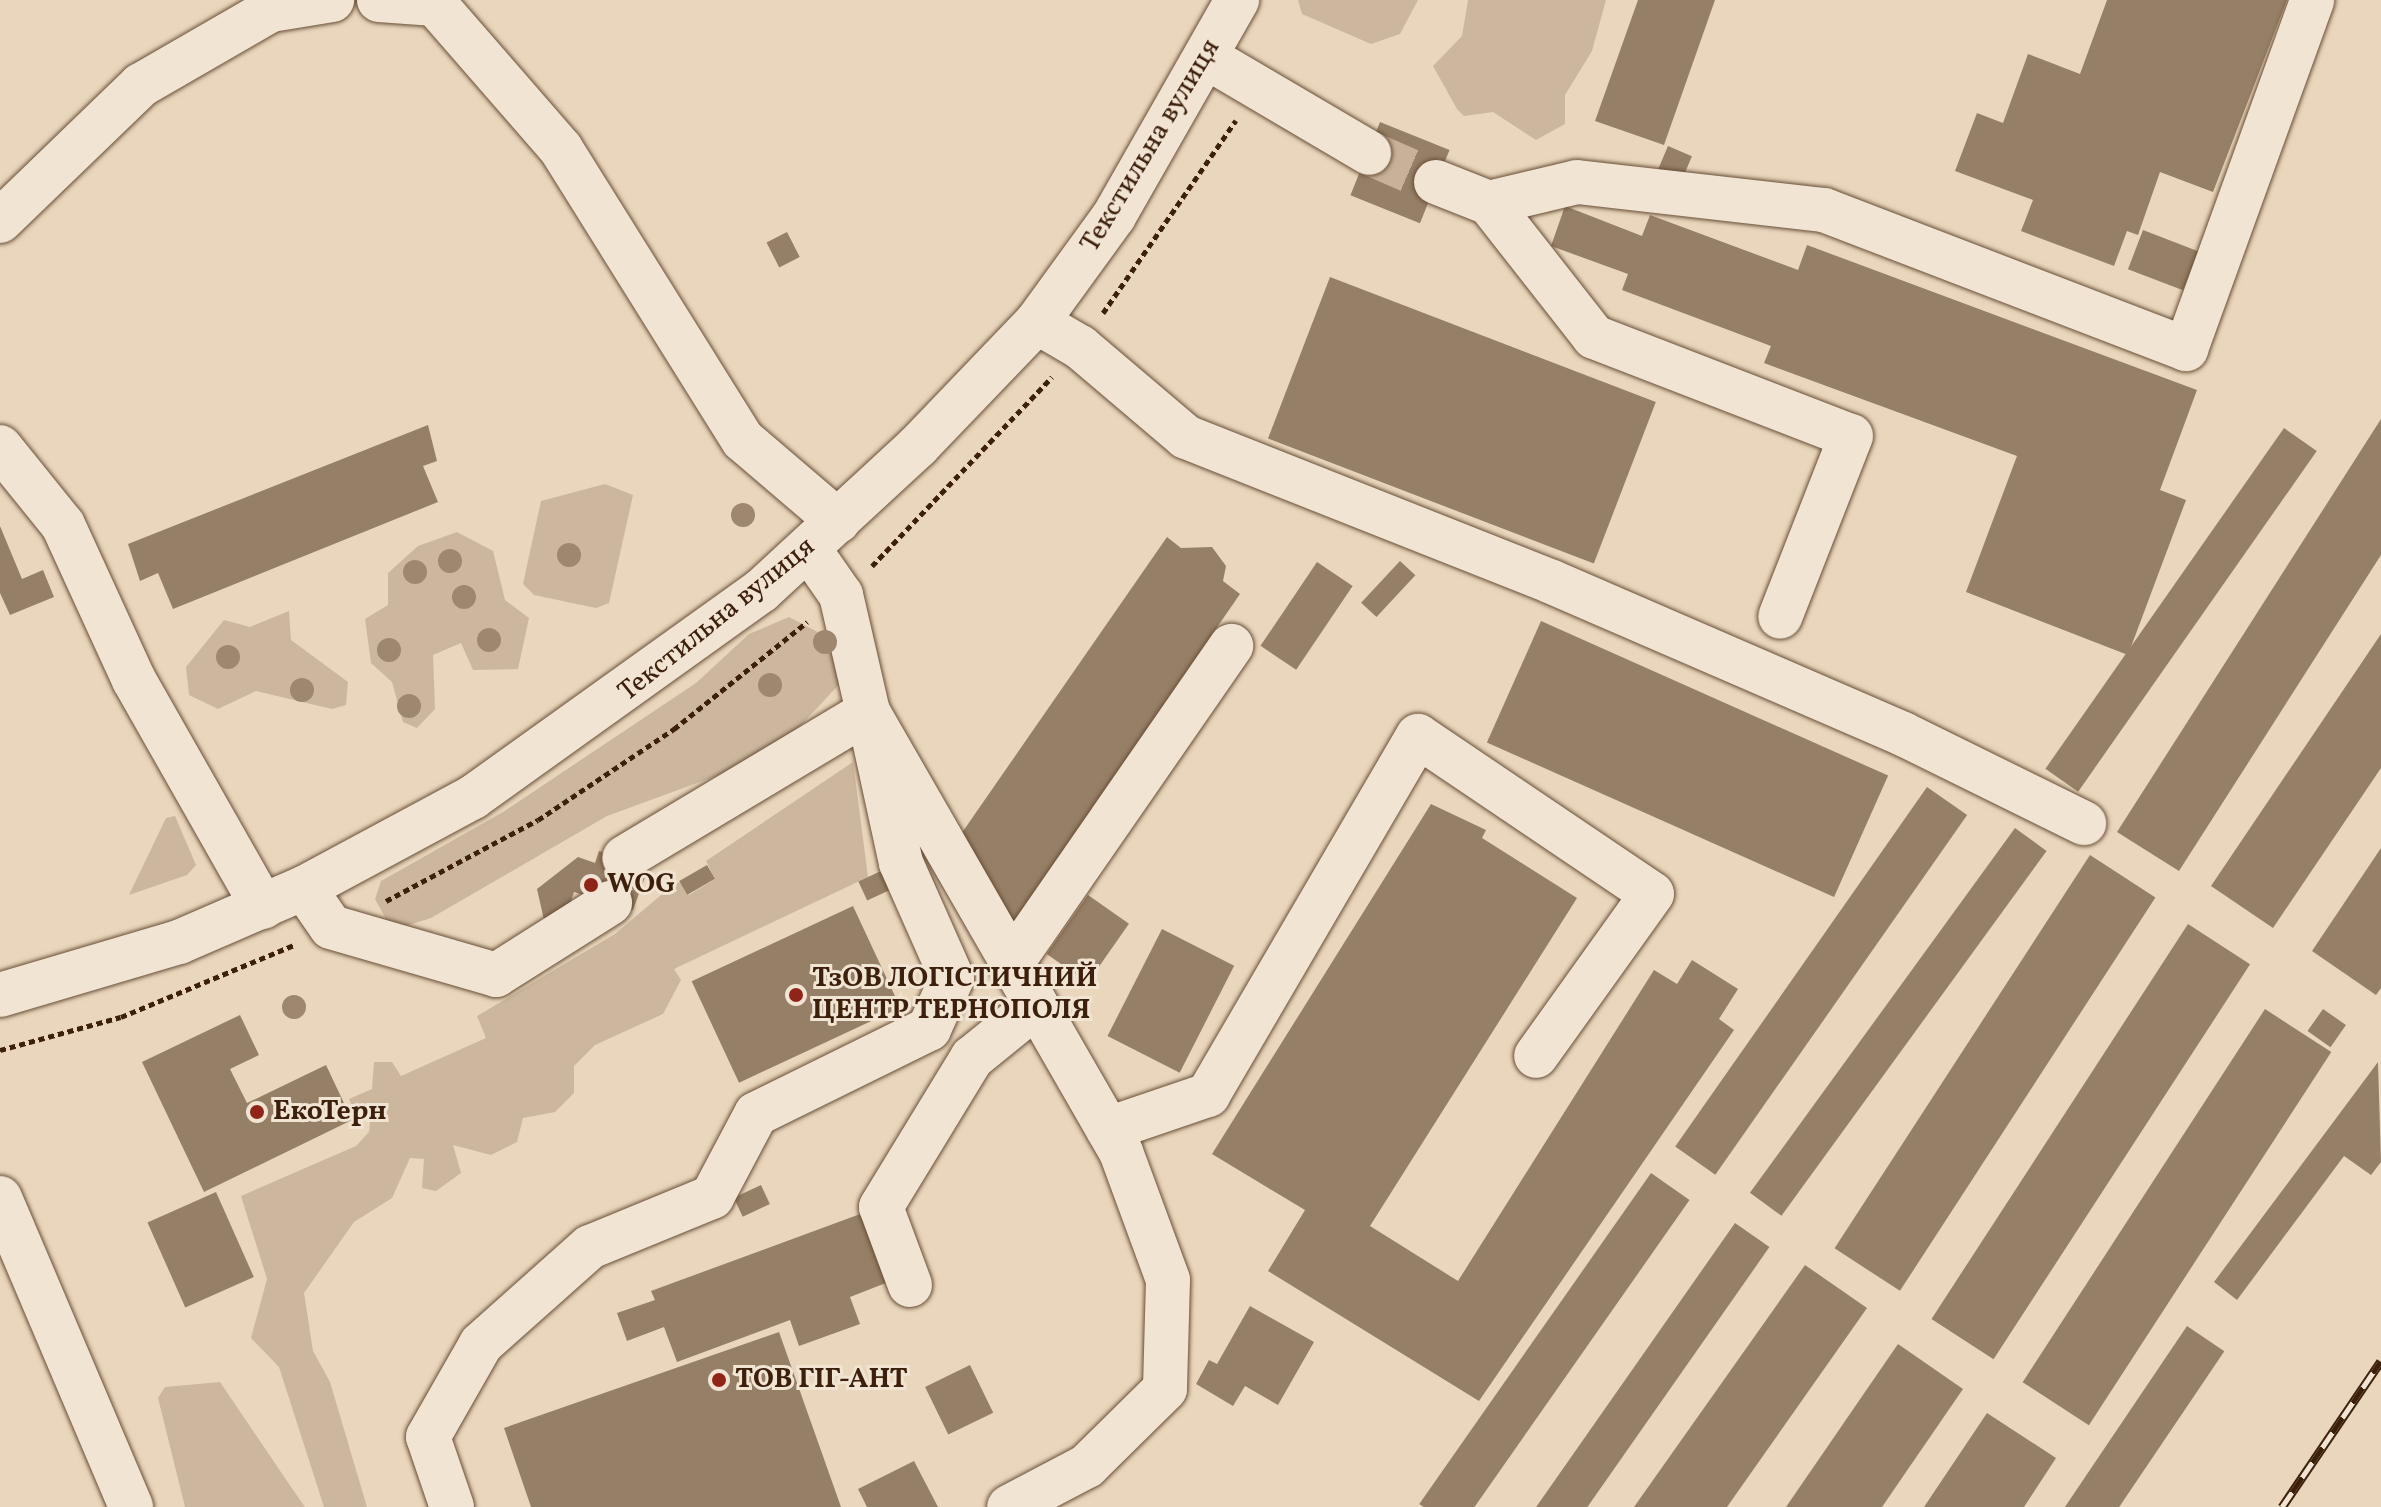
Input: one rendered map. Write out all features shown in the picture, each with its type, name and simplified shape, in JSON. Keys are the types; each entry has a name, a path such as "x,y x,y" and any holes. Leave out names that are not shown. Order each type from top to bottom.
{"street":[{"path":"0,221 141,85 271,10 332,0"},
{"path":"379,0 435,4 561,149 743,440 824,535 841,595 901,863 952,978 929,1029 756,1114 712,1197 590,1247 481,1344 428,1437 452,1507"},
{"name":"Текстильна вулиця","path":"0,995 179,942 263,907 304,888 498,780 612,704 824,535 1037,322 1114,216 1208,58 1237,0"},
{"path":"1489,203 1577,182 1824,210 2186,349 2312,0"},
{"path":"1208,58 1369,153"},
{"path":"1436,182 1489,203 1594,337 1851,436 1780,617"},
{"path":"1037,322 1080,347 1186,437 1552,582 1903,734 2084,823"},
{"path":"0,447 63,525 134,680 263,907"},
{"path":"1011,964 1231,646"},
{"path":"624,858 868,712"},
{"path":"868,712 1108,1129 1168,1280 1165,1389 1087,1466 1009,1507"},
{"path":"1108,1129 1208,1095 1418,736 1652,894 1536,1056"},
{"path":"304,888 331,927 496,975 610,903"},
{"path":"910,1285 881,1207 972,1058 1036,1006"},
{"path":"0,1198 131,1507"}],"shaded area":[{"path":"1298,0 1418,0 1400,34 1371,44 1302,14"},
{"path":"1468,0 1606,0 1592,51 1565,95 1565,124 1536,140 1493,112 1464,116 1457,109 1433,66 1462,36"},
{"path":"605,484 633,495 609,603 596,608 534,595 523,584 541,501"},
{"path":"457,532 493,551 505,600 529,618 518,669 473,670 461,643 433,655 435,709 417,728 403,722 392,682 371,663 365,619 388,605 388,573 418,546"},
{"path":"289,611 291,640 348,682 346,705 332,709 256,691 218,709 189,695 186,667 224,620 250,627"},
{"path":"789,617 833,640 844,679 792,735 727,772 607,816 431,918 392,930 375,899 381,881 503,812 696,683 749,634"},
{"path":"853,762 868,877 674,969 681,980 663,1014 595,1045 574,1066 574,1093 555,1112 523,1118 517,1142 491,1155 453,1145 461,1173 436,1191 422,1188 424,1159 410,1158 392,1198 354,1222 304,1293 313,1351 330,1382 367,1507 324,1507 279,1367 251,1338 267,1279 241,1196 356,1146 369,1132 371,1113 357,1118 349,1099 372,1089 374,1062 392,1062 401,1076 486,1038 477,1016 615,934 673,885 680,882 689,895 715,879 706,861"},
{"path":"175,816 196,865 187,875 129,895 166,818"},
{"path":"220,1382 305,1507 185,1507 158,1398 165,1387"}],"building":[{"path":"1638,0 1715,0 1664,145 1595,121"},
{"path":"2107,0 2287,0 2213,192 2160,172 2138,235 2127,231 2114,266 2021,231 2033,200 1955,171 1977,113 2003,123 2028,54 2080,74"},
{"path":"1380,122 1450,150 1420,223 1350,195"},
{"path":"1668,146 1692,156 1682,179 1658,169"},
{"path":"1565,206 1642,236 1650,215 1798,270 1807,245 2197,390 2160,490 2186,500 2128,655 1966,592 2017,456 1764,363 1771,346 1622,290 1628,274 1551,246"},
{"path":"2143,230 2198,251 2183,290 2128,269"},
{"path":"787,232 800,257 779,267 767,242"},
{"path":"1330,277 1656,402 1594,564 1268,439"},
{"path":"2381,419 2381,555 2179,871 2117,832"},
{"path":"428,425 437,461 423,466 438,502 173,609 158,573 140,581 128,544"},
{"path":"2284,428 2317,451 2078,792 2045,769"},
{"path":"0,526 22,579 43,570 54,597 10,615 0,593"},
{"path":"1167,537 1181,548 1212,547 1226,566 1223,581 1240,594 1014,922 959,837"},
{"path":"1400,561 1415,575 1376,617 1361,603"},
{"path":"1317,562 1353,586 1296,670 1261,646"},
{"path":"1541,621 1888,776 1834,897 1487,743"},
{"path":"2381,634 2381,768 2273,928 2211,886"},
{"path":"1927,787 1967,815 1715,1175 1675,1147"},
{"path":"1431,804 1486,830 1482,838 1577,898 1370,1226 1458,1281 1654,970 1677,984 1692,960 1738,989 1719,1019 1734,1030 1479,1401 1268,1271 1305,1210 1212,1154"},
{"path":"2015,828 2047,851 1781,1216 1750,1193"},
{"path":"2381,848 2381,988 2376,995 2312,951"},
{"name":"WOG","path":"599,851 649,866 633,910 574,892 569,907 544,920 537,889 578,857 595,863"},
{"path":"2090,855 2155,897 1900,1291 1835,1248"},
{"path":"707,865 715,879 687,895 679,881"},
{"path":"881,871 890,890 867,901 858,882"},
{"path":"1088,895 1129,924 1088,983 1047,954"},
{"name":"ТзОВ ЛОГІСТИЧНИЙ ЦЕНТР ТЕРНОПОЛЯ","path":"853,906 900,1008 739,1083 692,981"},
{"path":"2188,924 2250,964 1994,1359 1931,1319"},
{"path":"1162,929 1234,966 1180,1073 1108,1036"},
{"path":"2265,1009 2331,1052 2089,1425 2023,1382"},
{"path":"2323,1009 2346,1025 2330,1047 2308,1031"},
{"name":"ЕкоТерн","path":"240,1015 259,1055 230,1069 247,1103 326,1065 352,1120 204,1192 142,1062"},
{"path":"2378,1062 2381,1162 2371,1175 2344,1156 2237,1300 2214,1282"},
{"path":"1651,1173 1690,1200 1475,1507 1424,1507 1419,1504"},
{"path":"761,1185 770,1204 743,1217 734,1198"},
{"path":"216,1192 254,1277 185,1307 147,1223"},
{"path":"871,1210 896,1279 850,1297 860,1324 799,1346 790,1320 677,1362 664,1327 627,1341 617,1313 655,1300 651,1291"},
{"path":"1735,1223 1769,1247 1587,1507 1536,1507"},
{"path":"1805,1265 1867,1308 1727,1507 1634,1507"},
{"path":"1250,1306 1314,1342 1278,1405 1245,1386 1233,1406 1196,1384 1209,1360 1217,1364"},
{"path":"2187,1326 2224,1351 2119,1507 2065,1507"},
{"name":"ТОВ ГІГ-АНТ","path":"779,1332 841,1507 531,1507 504,1428"},
{"path":"1898,1344 1963,1389 1882,1507 1786,1507"},
{"path":"970,1365 993,1413 948,1435 925,1387"},
{"path":"1987,1413 2056,1458 2024,1507 1924,1507"},
{"path":"914,1461 938,1507 867,1507 858,1489"}],"tunnel":[{"path":"1369,153 1436,182"}],"railway":[{"path":"2282,1507 2381,1361"}],"place":[{"name":"WOG","path":"591,885"},
{"name":"ТзОВ ЛОГІСТИЧНИЙ ЦЕНТР ТЕРНОПОЛЯ","path":"796,995"},
{"name":"ЕкоТерн","path":"257,1112"},
{"name":"ТОВ ГІГ-АНТ","path":"719,1380"}]}
